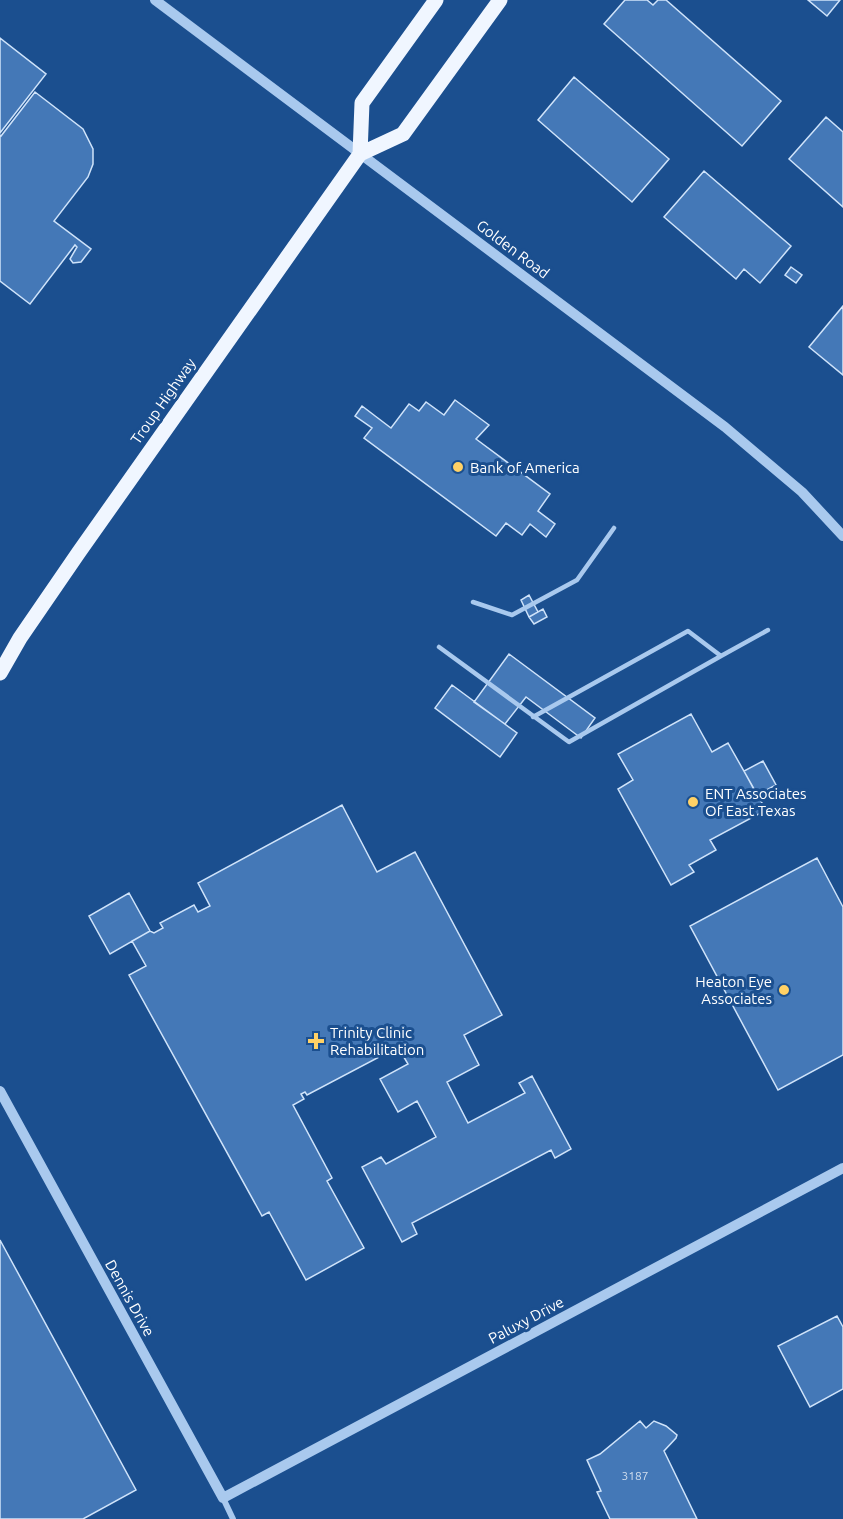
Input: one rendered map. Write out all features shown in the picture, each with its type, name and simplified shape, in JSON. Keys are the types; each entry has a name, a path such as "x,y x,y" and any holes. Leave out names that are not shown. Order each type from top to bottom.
{"main road":[{"path":"436,0 362,103 360,154 404,134 500,0"},
{"name":"Troup Highway","path":"0,673 20,639 79,552 360,154"}],"street":[{"name":"Golden Road","path":"155,0 725,426 802,492 843,536"},
{"name":"Dennis Drive","path":"0,1091 233,1519"},
{"name":"Paluxy Drive","path":"223,1498 843,1168"}],"lane":[{"path":"473,602 512,615 578,580 614,528"},
{"path":"439,647 569,742 768,630"},
{"path":"533,717 688,632 721,656"}],"building":[{"path":"625,0 647,0 653,5 658,0 666,0 781,101 742,146 604,24"},
{"path":"808,0 840,0 827,16"},
{"path":"0,38 46,74 0,133"},
{"path":"574,77 669,159 632,202 538,120"},
{"path":"35,92 83,129 93,149 93,164 88,177 54,221 91,249 81,262 73,263 70,259 77,247 75,245 30,304 0,281 0,135"},
{"path":"826,117 843,132 843,207 789,159"},
{"path":"704,171 791,246 760,283 744,269 736,279 664,217"},
{"path":"791,267 802,275 796,283 785,275"},
{"path":"843,306 843,375 809,347"},
{"name":"Bank of America","path":"455,400 489,425 476,439 550,494 538,511 555,524 546,537 530,524 522,535 506,523 496,536 364,438 372,428 355,416 362,406 391,428 409,404 419,411 426,402 444,415"},
{"path":"529,595 538,612 529,617 521,600"},
{"path":"543,609 547,617 534,624 529,617"},
{"path":"509,654 595,718 581,738 526,697 505,724 474,702"},
{"path":"452,685 517,733 500,757 435,708"},
{"name":"ENT Associates Of East Texas","path":"691,714 712,752 728,743 766,810 710,840 716,850 689,865 694,872 671,885 618,789 633,780 618,754"},
{"path":"763,761 776,785 757,795 744,771"},
{"name":"Trinity Clinic Rehabilitation","path":"342,805 377,872 415,852 502,1015 464,1035 479,1065 447,1082 468,1123 525,1093 519,1083 532,1076 571,1149 555,1158 551,1150 412,1223 417,1234 402,1242 362,1167 381,1157 386,1164 436,1137 417,1101 398,1112 380,1079 408,1064 398,1047 307,1095 305,1092 301,1094 304,1099 293,1105 332,1178 327,1181 364,1248 306,1280 269,1212 262,1216 129,975 146,966 132,941 150,931 154,933 163,928 160,923 194,905 198,912 210,906 198,883"},
{"name":"Heaton Eye Associates","path":"817,858 843,907 843,1055 778,1090 690,926"},
{"path":"129,893 150,931 110,954 89,916"},
{"path":"0,1240 136,1490 83,1519 0,1519"},
{"path":"837,1316 843,1327 843,1389 810,1407 778,1346"},
{"path":"640,1421 646,1428 654,1421 666,1426 677,1435 664,1451 697,1519 610,1519 597,1492 601,1491 587,1460 600,1454"}],"place":[{"name":"Bank of America","path":"458,467"},
{"name":"ENT Associates Of East Texas","path":"693,802"},
{"name":"Heaton Eye Associates","path":"784,990"},
{"name":"Trinity Clinic Rehabilitation","path":"316,1041"}]}
